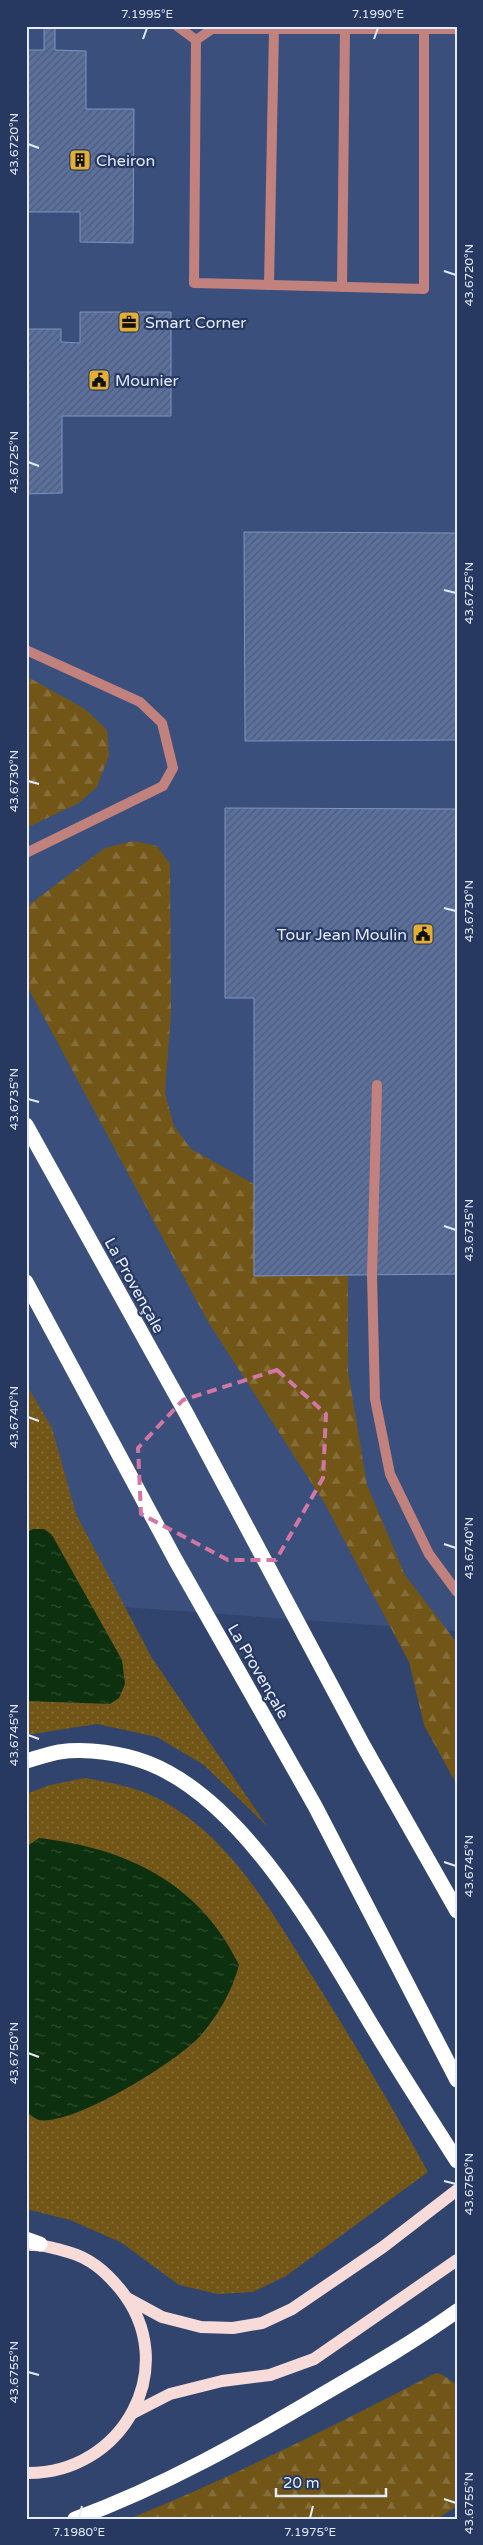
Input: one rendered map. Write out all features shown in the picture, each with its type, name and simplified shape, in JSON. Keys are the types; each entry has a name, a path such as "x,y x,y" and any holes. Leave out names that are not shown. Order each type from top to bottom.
{"highway":[{"name":"La Provençale","path":"26,1124 186,1413 363,1745 457,1911"},
{"name":"La Provençale","path":"26,1282 175,1559 315,1806 457,2080"},
{"path":"26,1761 59,1752 102,1752 149,1763 188,1786 230,1819 268,1864 328,1952 402,2076 457,2160"},
{"path":"75,2519 141,2493 232,2449 425,2334 457,2311"}],"main road":[{"path":"127,2298 162,2317 201,2327 233,2328 262,2323 292,2309 383,2247 457,2190"},
{"path":"26,2473 48,2473 82,2462 112,2441 133,2413 144,2383 146,2351 139,2321 127,2298 106,2271 81,2256 31,2243"},
{"path":"133,2413 170,2394 222,2382 270,2375 314,2358 407,2297 457,2260"}],"lane":[{"path":"177,26 196,40"},
{"path":"342,287 344,28"},
{"path":"196,40 212,29 457,29"},
{"path":"269,285 274,29"},
{"path":"196,40 194,283 424,289 424,29"},
{"path":"26,650 140,702 162,723 173,768 163,786 26,853"},
{"path":"377,1085 372,1275 375,1399 390,1474 429,1554 457,1592"}],"highlighted area":[{"path":"277,1370 326,1414 323,1478 276,1560 228,1560 141,1514 138,1448 183,1400"}],"shaded area":[{"path":"26,26 457,26 457,1631 26,1600"}],"green space":[{"path":"26,676 85,709 107,730 109,755 97,787 79,803 26,828"},
{"path":"133,841 157,846 170,864 171,1013 165,1093 174,1126 191,1149 254,1184 254,1276 348,1275 348,1371 367,1485 405,1575 457,1643 457,1785 424,1725 409,1662 325,1504 207,1320 26,984 26,907 105,848"},
{"path":"26,1384 52,1428 76,1514 152,1658 267,1826 204,1765 157,1737 97,1724 26,1735"},
{"path":"85,1778 131,1788 157,1798 183,1814 207,1833 228,1855 248,1878 282,1928 401,2123 428,2172 286,2276 253,2292 218,2294 179,2285 122,2243 70,2220 26,2209 26,1794 50,1785"},
{"path":"436,2373 443,2375 457,2385 457,2506 437,2519 129,2519 208,2485 284,2449"}],"water":[{"path":"33,1529 44,1529 52,1535 122,1660 125,1684 119,1698 110,1704 26,1701 26,1533"},
{"path":"39,1838 71,1843 101,1851 130,1861 157,1875 182,1891 204,1912 223,1936 239,1965 229,1993 214,2019 201,2035 171,2060 124,2090 99,2103 76,2113 55,2119 39,2120 26,2112 26,1847"}],"building":[{"name":"Cheiron","path":"44,26 55,26 55,50 86,51 86,109 134,109 133,243 80,242 80,212 26,212 26,50 44,50"},
{"name":"Mounier","path":"80,312 171,312 171,416 62,416 62,493 26,494 26,329 61,329 61,342 80,343"},
{"path":"244,532 457,533 457,740 245,741"},
{"path":"225,808 457,809 457,1274 254,1276 254,998 225,998"}],"place":[{"name":"Cheiron","path":"80,160"},
{"name":"Smart Corner","path":"129,322"},
{"name":"Mounier","path":"99,380"},
{"name":"Tour Jean Moulin","path":"423,934"}]}
